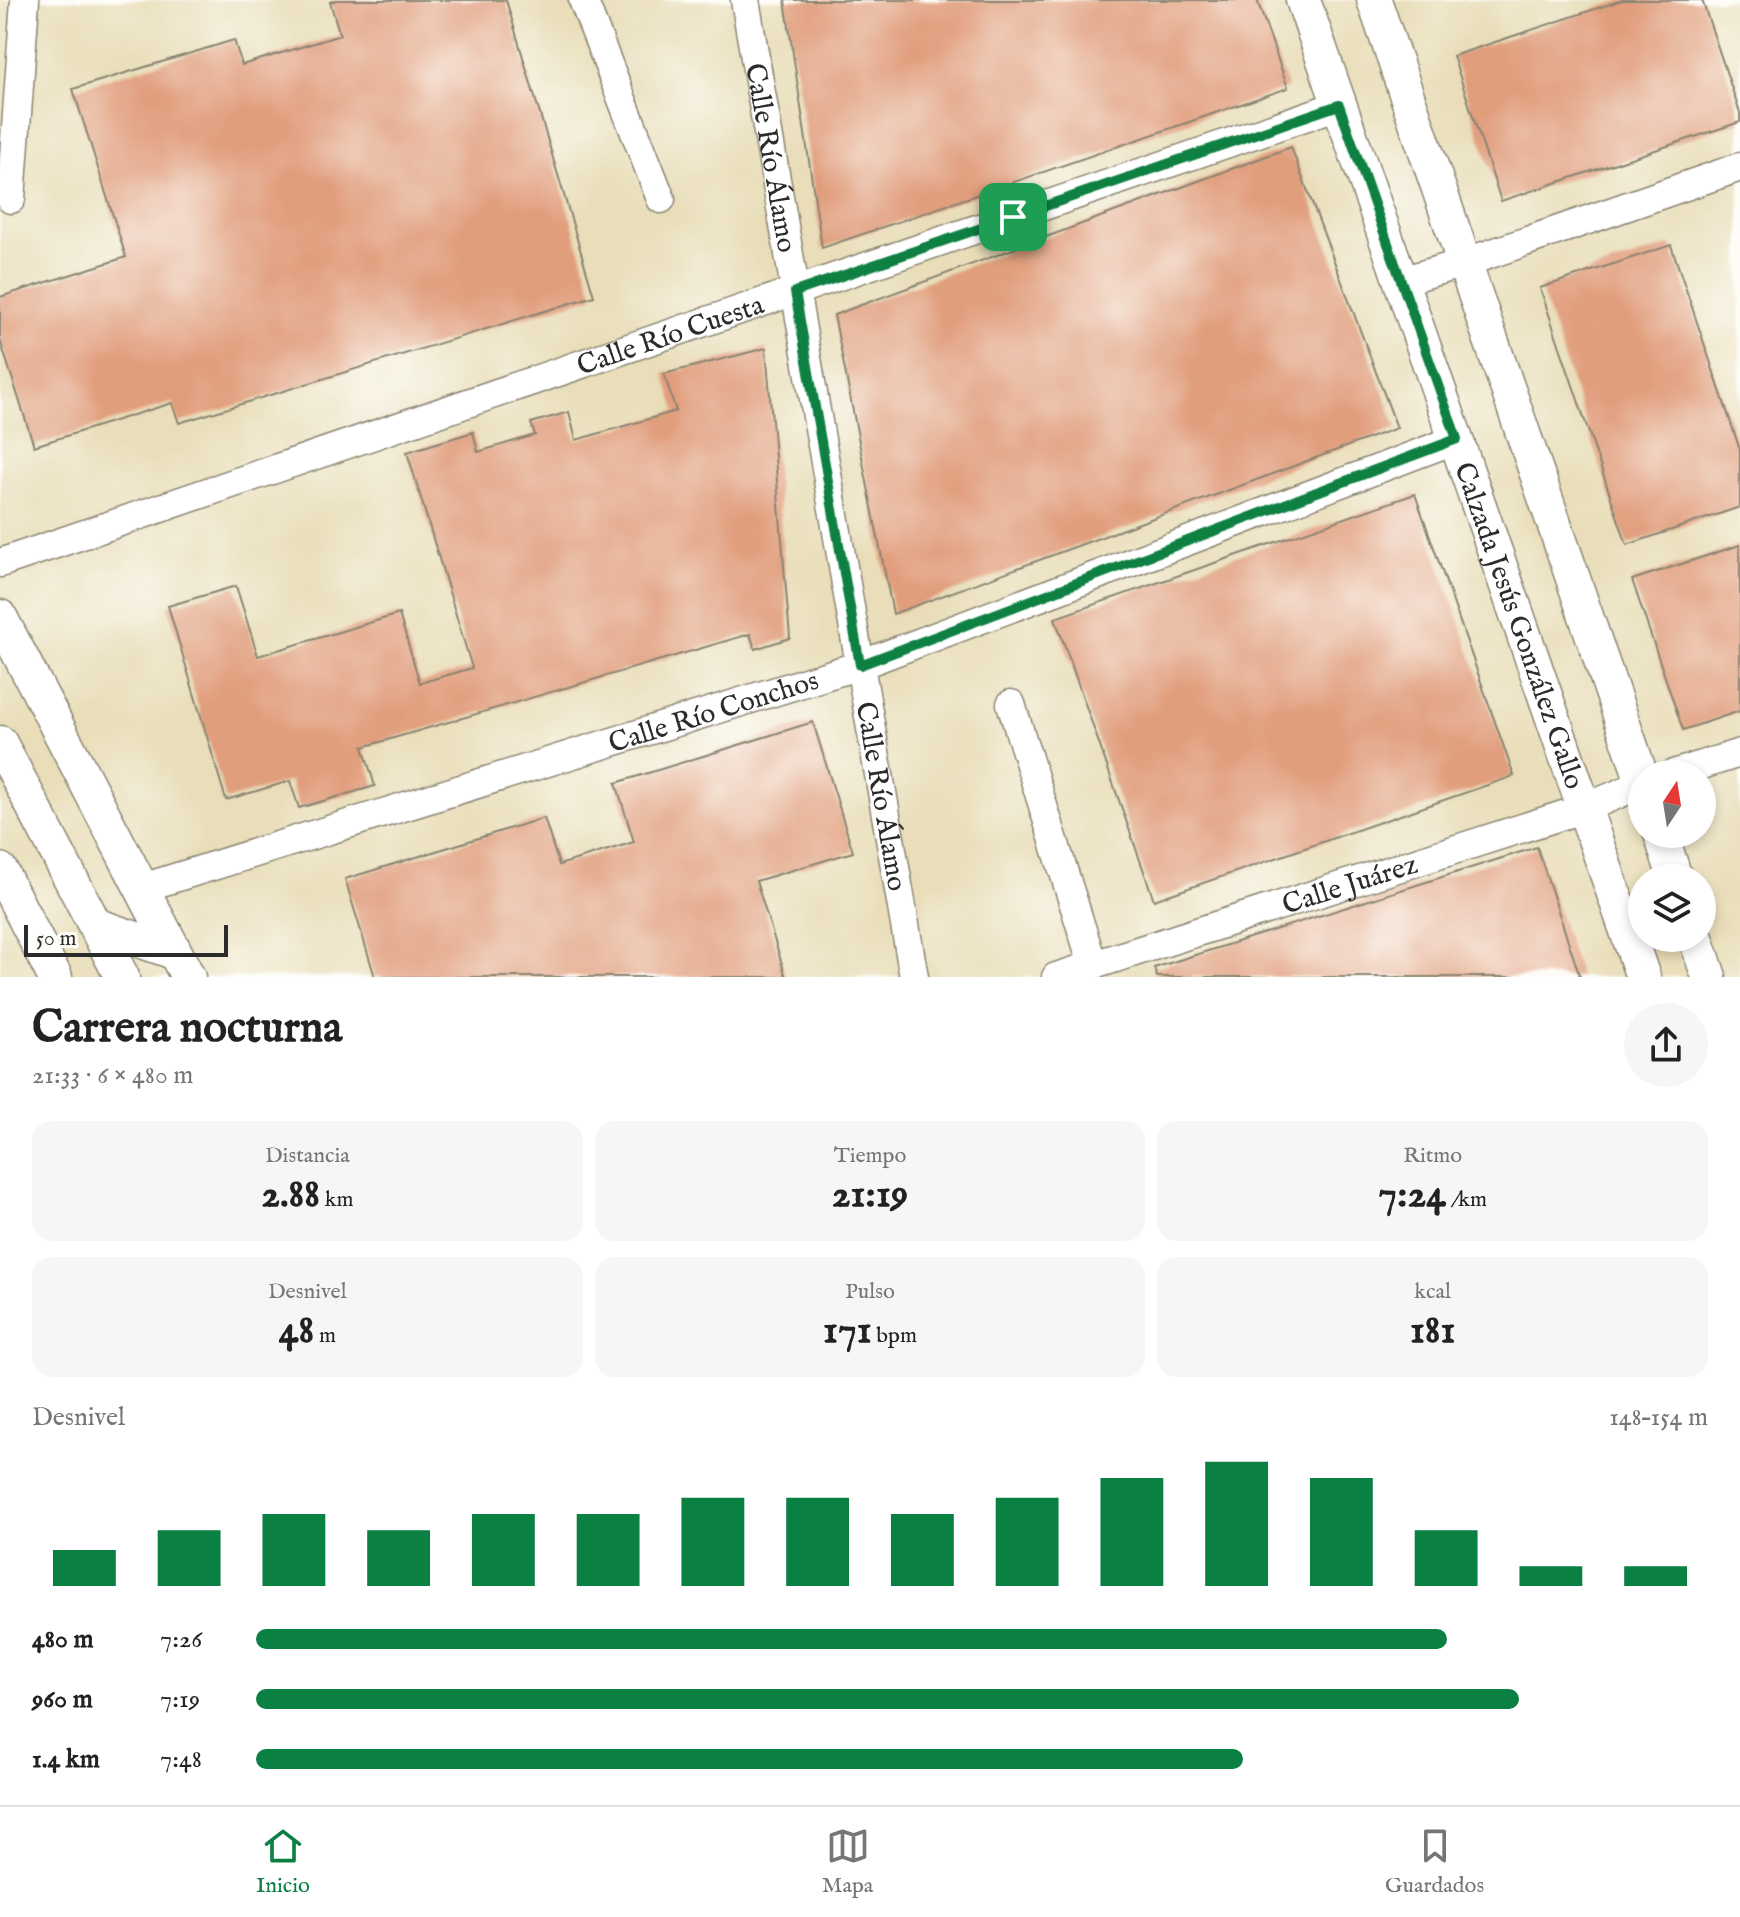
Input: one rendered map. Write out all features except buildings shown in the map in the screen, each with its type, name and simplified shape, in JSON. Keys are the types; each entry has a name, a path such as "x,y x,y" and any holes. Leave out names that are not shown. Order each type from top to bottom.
{"main road":[{"name":"Calzada Jesús González Gallo","path":"1303,0 1643,977"},
{"path":"1374,0 1635,760"},
{"path":"0,617 181,964"},
{"path":"0,743 122,977"},
{"path":"0,870 55,977"},
{"path":"95,925 181,964"},
{"path":"1701,952 1709,977"}],"street":[{"path":"11,199 25,0"},
{"path":"583,0 661,199"},
{"name":"Calle Río Álamo","path":"745,0 914,977"},
{"name":"Calle Río Cuesta","path":"0,563 1339,105"},
{"path":"1401,281 1464,263 1740,167"},
{"name":"Calle Río Conchos","path":"142,888 860,665 1457,439"},
{"path":"1011,704 1093,965"},
{"path":"1716,761 1740,753"},
{"name":"Calle Juárez","path":"1056,977 1585,808 1628,788"}],"route":[{"path":"1339,105 1457,439 860,665 795,292 1013,217 1339,105"}]}
